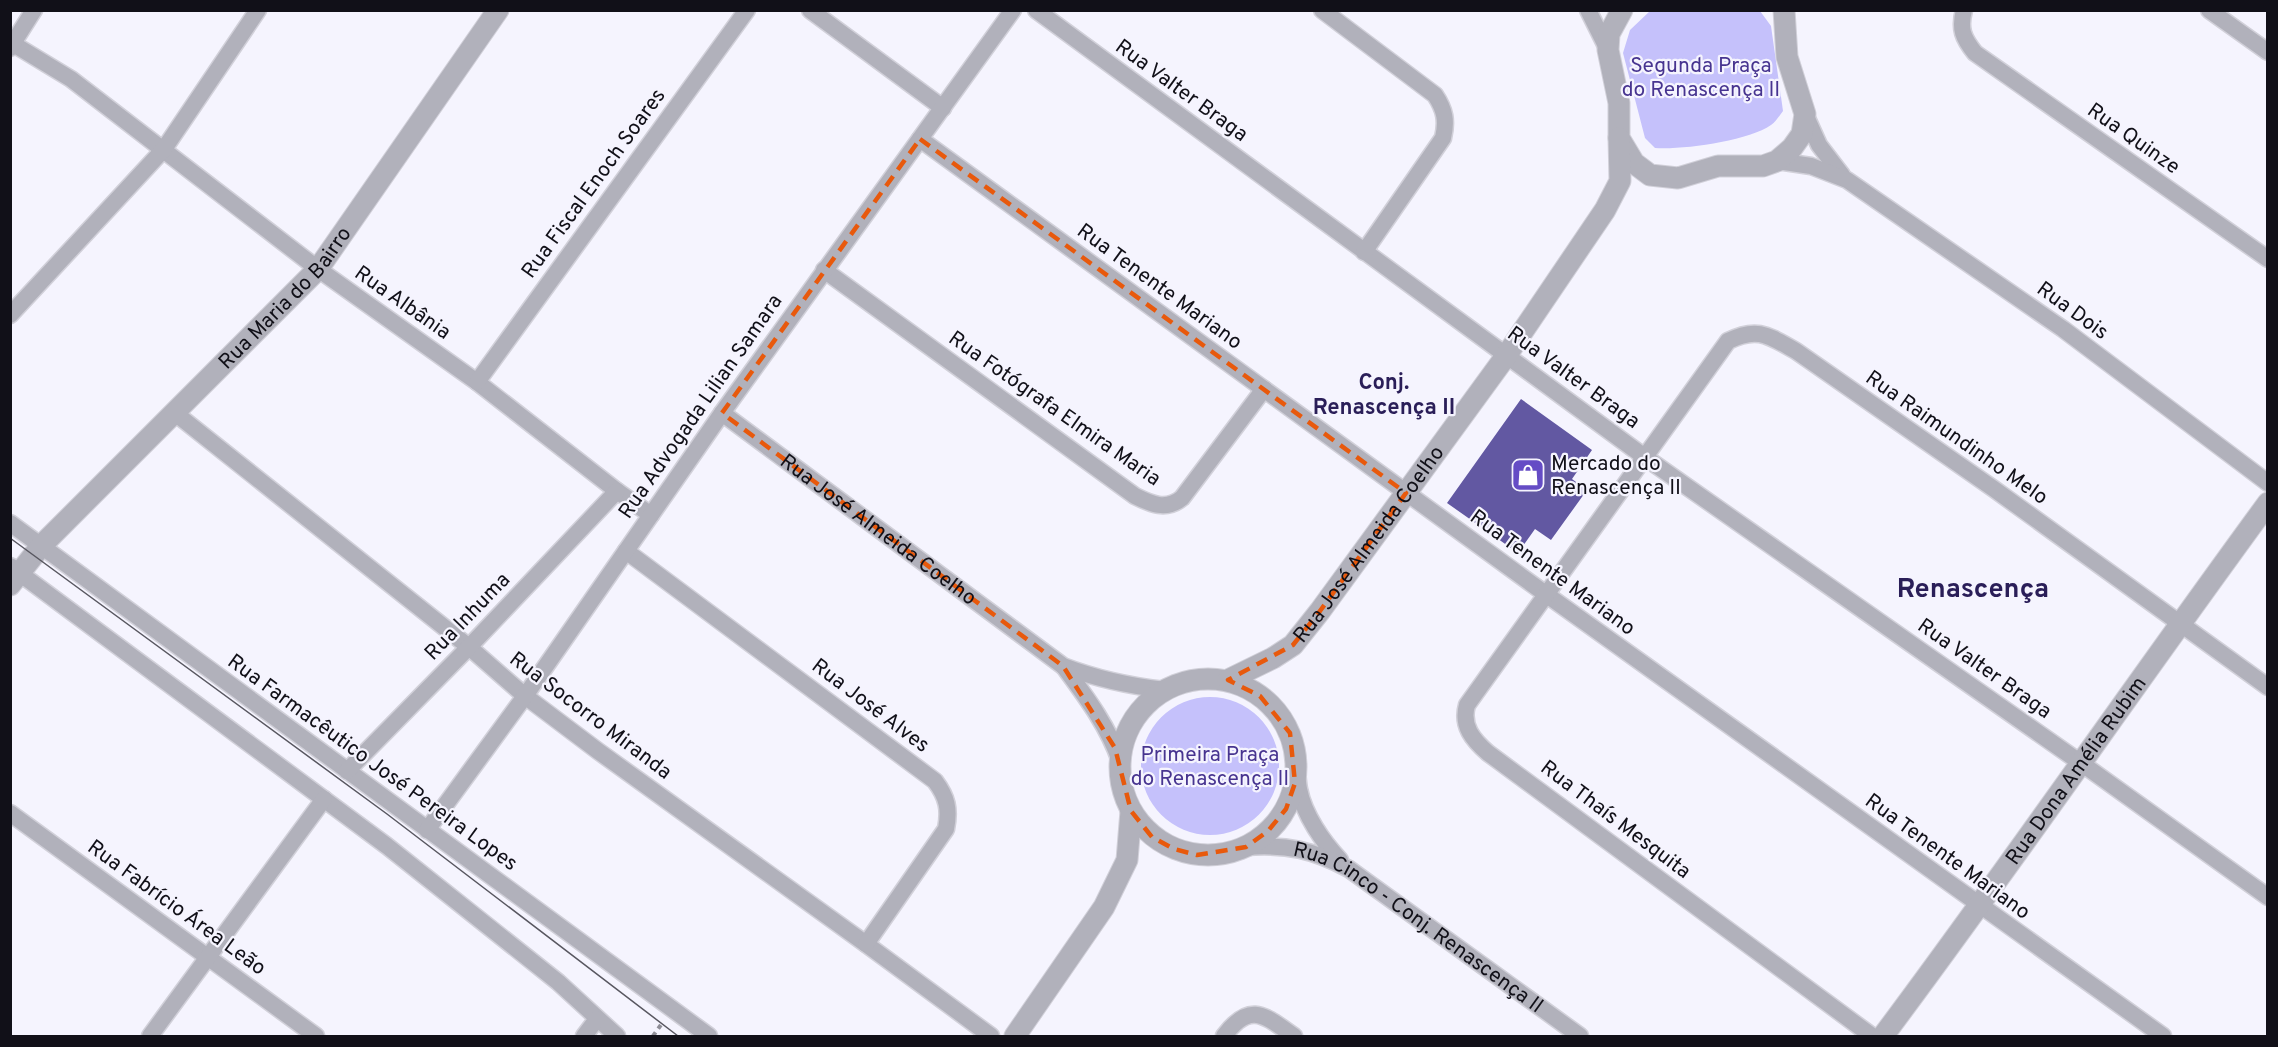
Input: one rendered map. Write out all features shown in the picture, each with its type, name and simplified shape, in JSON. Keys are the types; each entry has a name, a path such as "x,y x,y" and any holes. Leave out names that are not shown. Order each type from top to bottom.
{"street":[{"path":"12,45 34,10"},
{"path":"10,315 164,149 258,10"},
{"name":"Rua Maria do Bairro","path":"14,574 318,269 498,10"},
{"name":"Rua Fiscal Enoch Soares","path":"477,382 747,10"},
{"path":"810,10 943,108"},
{"name":"Rua Advogada Lilian Samara","path":"427,830 525,696 722,413 1013,10"},
{"name":"Rua Valter Braga","path":"1036,10 1646,458 2268,897"},
{"path":"1322,10 1436,95 1445,115 1446,126 1443,138 1364,252"},
{"path":"1588,10 1608,50"},
{"path":"1608,50 1609,34 1622,10"},
{"path":"1784,10 1787,57 1805,114 1819,145 1847,180"},
{"name":"Rua Quinze","path":"1964,10 1961,31 1975,53 2268,259"},
{"path":"2209,10 2268,52"},
{"name":"Rua Albânia","path":"12,45 71,79 318,269 477,382 617,491 651,514"},
{"name":"Rua José Almeida Coelho","path":"1228,680 1273,658 1293,645 1506,356 1605,210 1620,181 1618,96 1608,50"},
{"path":"1619,138 1634,163 1650,175 1678,178 1718,166 1763,166 1777,161 1792,148 1802,134 1805,114"},
{"name":"Rua Tenente Mariano","path":"920,139 1547,595 2163,1036"},
{"path":"1777,161 1811,166 1847,180"},
{"name":"Rua Dois","path":"1847,180 2063,329 2268,483"},
{"name":"Rua Fotógrafa Elmira Maria","path":"825,270 1135,496 1157,506 1177,502 1182,498 1264,389"},
{"name":"Rua Raimundinho Melo","path":"1547,595 1728,341 1743,333 1766,334 1796,351 1994,489 2268,687"},
{"name":"Rua Socorro Miranda","path":"175,413 469,647 525,696 991,1036"},
{"name":"Rua José Almeida Coelho","path":"722,413 1063,666"},
{"name":"Rua Inhuma","path":"347,771 617,491"},
{"name":"Rua Dona Amélia Rubim","path":"1883,1036 1980,907 2179,624 2268,503"},
{"name":"Rua Farmacêutico José Pereira Lopes","path":"10,523 38,551 347,771 709,1036"},
{"name":"Rua José Alves","path":"626,551 935,781 944,793 948,808 946,829 866,944"},
{"path":"14,574 324,799 558,981 617,1036"},
{"name":"Rua Thaís Mesquita","path":"1547,595 1467,705 1465,721 1473,738 1498,760 1872,1036"},
{"path":"1063,666 1130,686 1165,690"},
{"path":"1063,666 1093,706 1120,762"},
{"path":"1296,756 1295,783 1286,809 1268,831 1246,847 1222,854 1197,855 1174,849 1152,837 1131,812 1120,784 1120,762 1126,734 1136,716 1149,701 1165,690 1189,681 1228,680 1260,696 1278,712 1290,733 1296,756 1299,790 1307,811 1329,848 1349,869"},
{"path":"150,1036 324,799"},
{"path":"1015,1036 1104,906 1127,860 1131,812"},
{"name":"Rua Fabrício Área Leão","path":"10,813 316,1036"},
{"name":"Rua Cinco - Conj. Renascença II","path":"1246,847 1266,845 1303,850 1324,856 1349,869 1580,1036"},
{"path":"1224,1036 1239,1020 1249,1014 1272,1021 1294,1036"},
{"path":"584,1036 597,1019"}],"highlighted area":[{"path":"920,139 1406,493 1293,645 1228,680 1260,696 1290,733 1295,783 1286,809 1268,831 1246,847 1197,855 1174,849 1152,837 1131,811 1115,748 1063,666 722,413"}],"green space":[{"name":"Segunda Praça do Renascença II","path":"1650,11 1760,11 1771,26 1783,111 1776,121 1761,131 1732,140 1682,148 1655,148 1645,138 1623,53 1630,30"},
{"name":"Primeira Praça do Renascença II","path":"1210,697 1236,703 1259,717 1273,740 1279,766 1273,792 1259,815 1236,829 1210,835 1184,829 1161,815 1147,792 1141,766 1147,740 1161,717 1184,703"}],"building":[{"name":"Mercado do Renascença II","path":"1521,399 1592,450 1572,479 1587,490 1551,540 1535,529 1518,553 1447,503"}],"tram line":[{"path":"10,538 387,814 678,1036"}],"place":[{"name":"Mercado do Renascença II","path":"1528,475"}],"district":[{"name":"Conj. Renascença II","path":"1384,394"},
{"name":"Renascença","path":"1973,588"}]}
